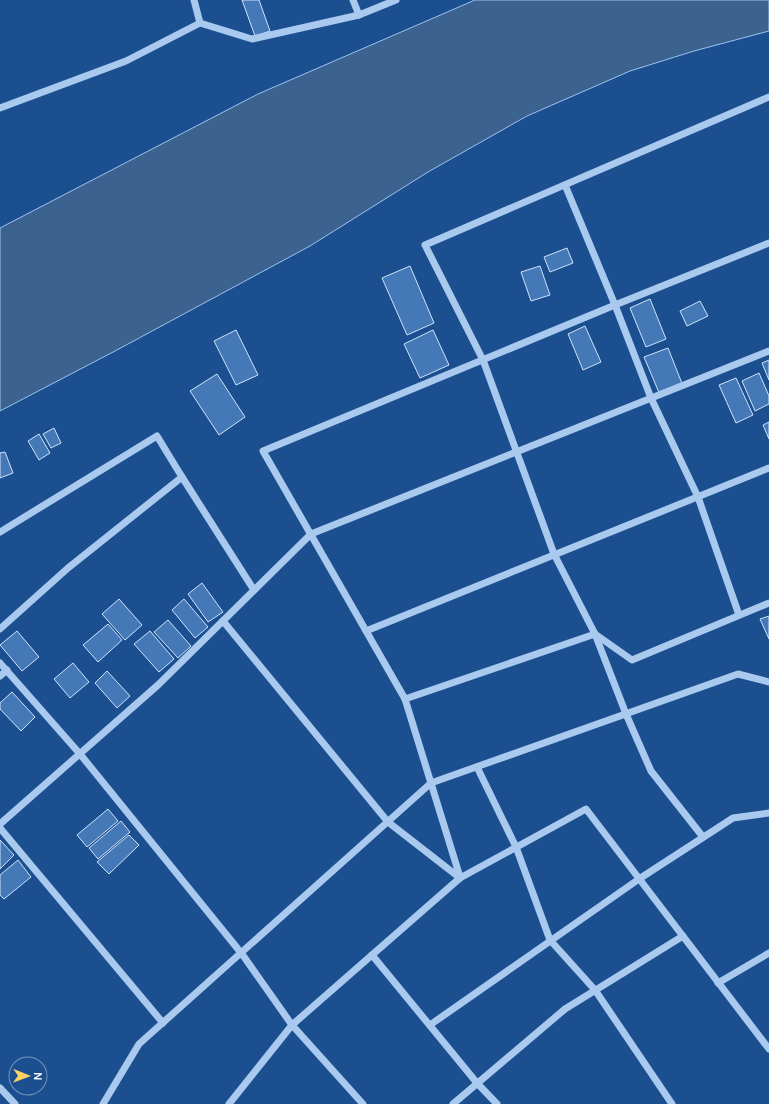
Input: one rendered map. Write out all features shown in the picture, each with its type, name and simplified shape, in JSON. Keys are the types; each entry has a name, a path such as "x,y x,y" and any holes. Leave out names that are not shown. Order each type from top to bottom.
{"street":[{"path":"194,0 200,22"},
{"path":"353,0 359,15"},
{"path":"0,108 126,61 200,22 252,39 359,15 396,0"},
{"path":"704,837 651,770 626,714 596,634 554,554 483,360 425,244 769,97"},
{"path":"565,185 615,305 651,398 698,497 739,615"},
{"path":"460,878 405,699 263,451 615,305 769,243"},
{"path":"0,824 158,685 311,534 769,351"},
{"path":"0,532 157,436 254,590"},
{"path":"366,631 769,468"},
{"path":"0,629 68,568 182,477"},
{"path":"596,634 632,660 769,603"},
{"path":"223,621 388,822 460,878"},
{"path":"405,699 596,634"},
{"path":"0,662 80,754 242,954 292,1025 363,1104"},
{"path":"0,676 7,670"},
{"path":"103,1104 139,1044 242,954 431,783 738,674 769,682"},
{"path":"477,767 516,847 550,940 595,990 672,1104"},
{"path":"229,1104 292,1025 460,878 586,809 769,1049"},
{"path":"430,1024 639,879 733,818 769,813"},
{"path":"0,828 163,1023"},
{"path":"453,1104 565,1008 682,936"},
{"path":"718,983 769,953"},
{"path":"372,955 477,1083 497,1104"},
{"path":"0,1088 14,1104"}],"water":[{"path":"475,0 769,0 769,31 694,51 630,71 527,116 428,172 310,246 0,411 0,228 258,94"}],"building":[{"path":"242,0 259,0 270,31 255,36"},
{"path":"567,248 573,263 550,272 544,257"},
{"path":"410,266 434,323 407,335 382,278"},
{"path":"540,266 550,295 531,301 521,272"},
{"path":"650,299 666,339 646,347 630,308"},
{"path":"700,301 708,316 687,326 680,311"},
{"path":"585,326 601,362 583,370 568,334"},
{"path":"236,330 258,375 236,385 214,341"},
{"path":"433,330 449,365 420,378 404,344"},
{"path":"668,348 683,386 660,395 644,357"},
{"path":"769,360 769,380 762,363"},
{"path":"759,373 769,396 769,404 755,411 742,381"},
{"path":"217,374 245,417 219,435 190,391"},
{"path":"736,378 753,415 736,423 719,385"},
{"path":"769,422 769,439 763,425"},
{"path":"54,428 61,443 51,448 43,434"},
{"path":"39,434 50,453 39,460 28,441"},
{"path":"5,452 13,473 0,478 0,453"},
{"path":"202,583 223,612 208,622 188,594"},
{"path":"119,599 142,625 125,640 102,614"},
{"path":"184,599 208,627 195,638 172,610"},
{"path":"769,616 769,639 760,619"},
{"path":"168,620 191,646 178,658 154,632"},
{"path":"108,624 122,640 98,662 83,645"},
{"path":"17,631 39,657 22,671 0,645"},
{"path":"150,631 174,659 159,672 134,644"},
{"path":"73,663 89,682 70,698 54,679"},
{"path":"107,671 130,696 117,708 95,683"},
{"path":"12,692 35,717 21,731 0,709 0,703"},
{"path":"108,809 118,821 87,847 77,835"},
{"path":"121,821 130,832 98,859 89,848"},
{"path":"129,835 139,845 109,874 97,862"},
{"path":"0,840 14,855 0,869"},
{"path":"18,860 31,877 4,899 0,895 0,875"}]}
